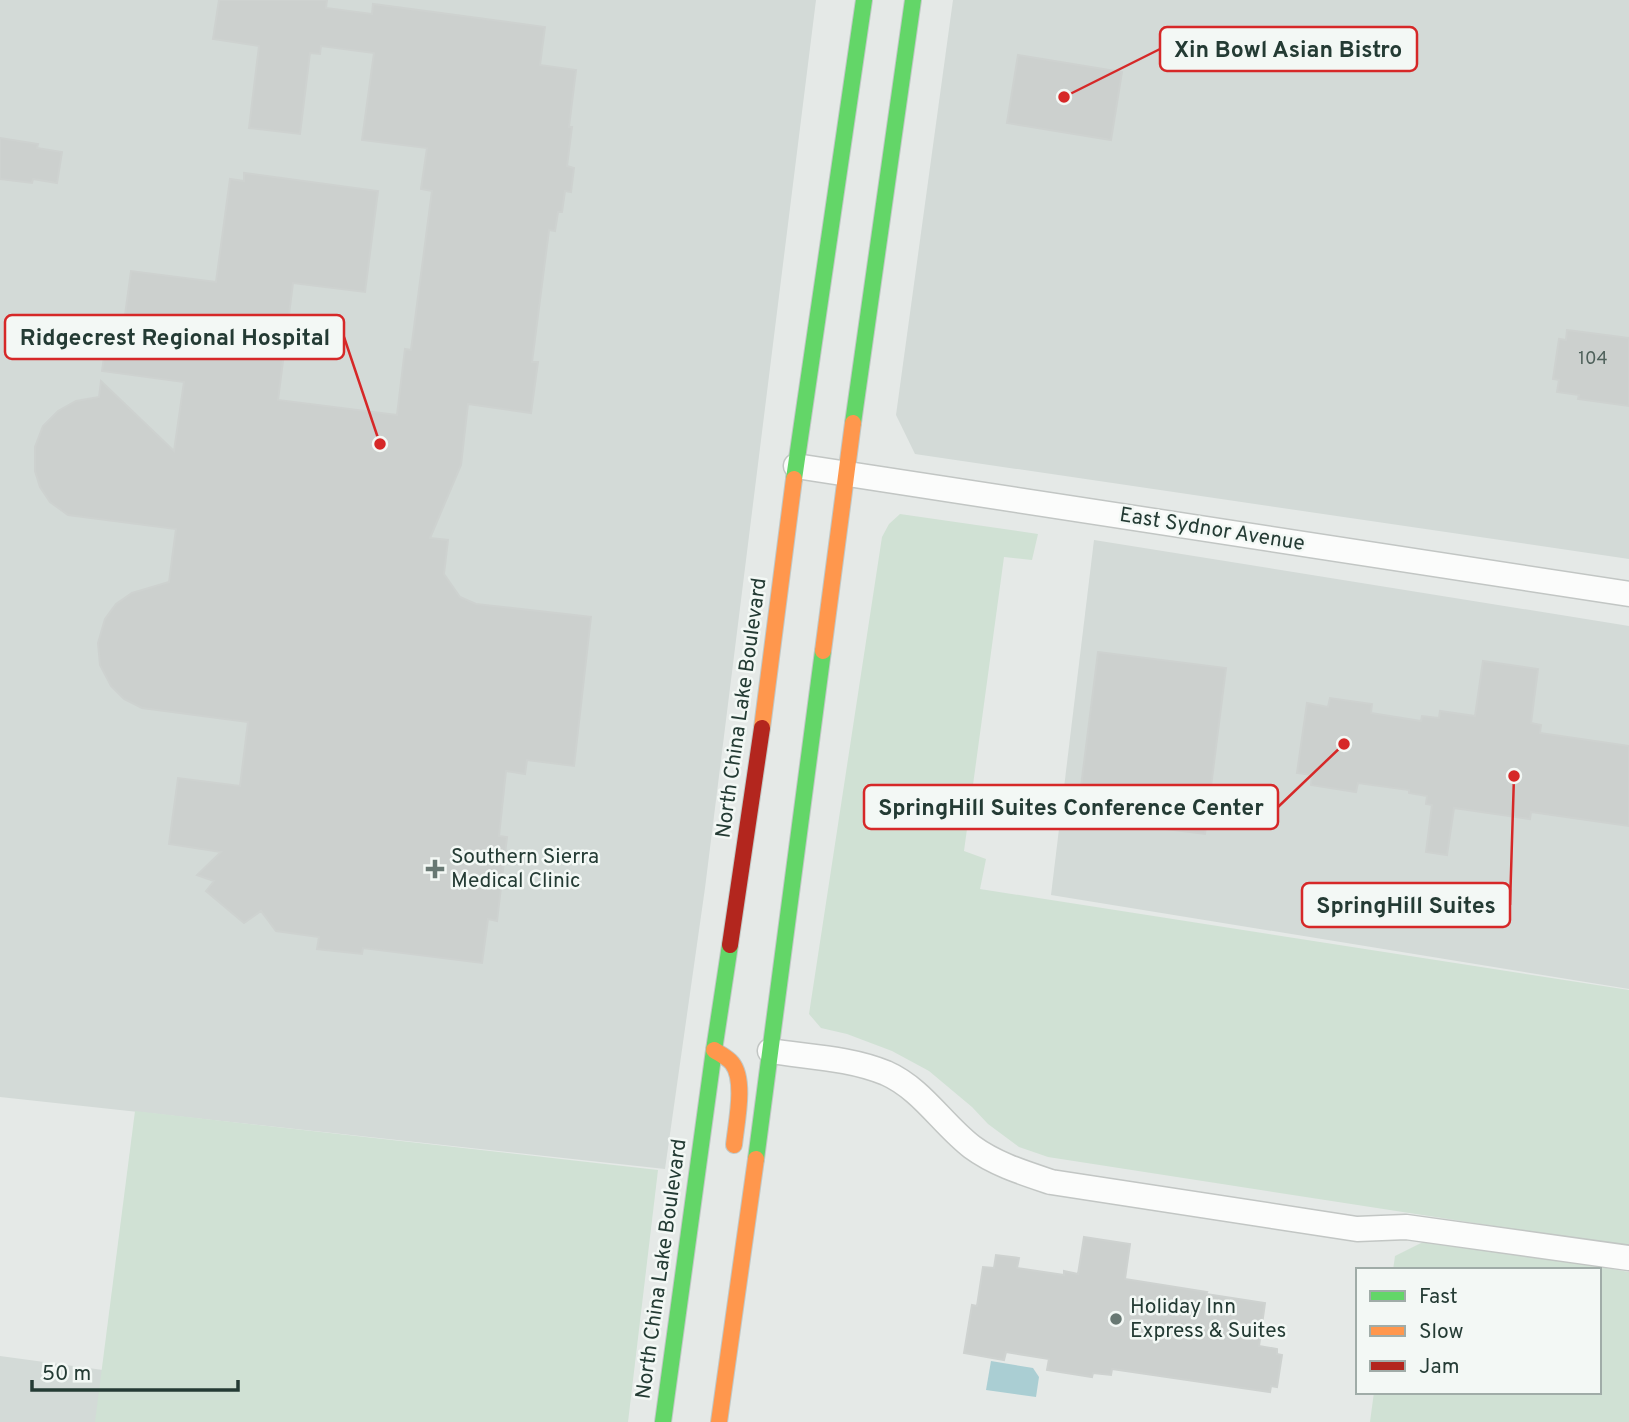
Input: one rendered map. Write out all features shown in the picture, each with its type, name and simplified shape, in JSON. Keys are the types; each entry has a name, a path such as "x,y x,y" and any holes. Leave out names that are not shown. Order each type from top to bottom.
{"main road":[{"name":"North China Lake Boulevard","path":"663,1422 713,1050 752,794 796,466 864,0"},
{"path":"719,1422 846,472 913,0"},
{"path":"713,1050 734,1066 737,1077 738,1113 731,1166"},
{"path":"726,1255 740,1280"}],"street":[{"name":"East Sydnor Avenue","path":"796,466 1629,594"},
{"path":"770,1051 840,1060 888,1074 919,1094 973,1147 1010,1168 1051,1182 1357,1229 1406,1227 1629,1258"}],"shaded area":[{"path":"0,0 816,0 705,888 665,1169 0,1097"},
{"path":"953,0 1629,0 1629,559 915,454 896,415"},
{"path":"1094,540 1629,626 1629,989 1051,895"},
{"path":"0,1356 103,1370 96,1422 0,1422"}],"green space":[{"path":"900,514 1038,534 1032,560 1004,557 964,851 986,859 980,889 1629,990 1629,1247 1048,1157 1019,1147 988,1124 929,1071 892,1051 847,1034 821,1028 809,1014 882,537 889,524"},
{"path":"135,1111 658,1170 628,1422 95,1422"},
{"path":"1433,1237 1629,1272 1629,1422 1370,1422 1374,1394 1601,1394 1601,1268 1393,1268 1395,1256"}],"water":[{"path":"991,1361 1033,1368 1039,1377 1036,1397 986,1390"}],"building":[{"path":"219,0 327,0 326,8 372,14 373,4 545,27 540,65 576,70 567,166 574,168 571,192 565,191 562,212 558,212 555,231 549,230 532,362 538,362 531,413 468,404 461,465 430,538 448,540 444,574 460,597 476,604 591,617 574,766 527,760 525,774 506,771 499,836 507,837 497,921 488,919 482,963 363,948 362,954 317,949 319,937 276,931 261,911 244,923 206,891 214,881 197,875 221,852 169,844 178,778 240,786 248,722 142,708 124,699 111,686 100,665 98,643 105,619 116,604 132,593 169,582 176,529 68,515 50,502 40,487 35,471 35,447 43,426 58,411 76,401 99,397 101,381 174,451 184,382 102,371 105,350 120,352 131,271 216,282 230,179 244,181 244,173 378,191 365,292 293,283 278,400 397,415 405,349 411,350 432,191 421,189 427,148 362,140 374,53 321,46 320,54 310,53 300,134 249,128 259,46 213,39"},
{"path":"1018,55 1122,72 1111,140 1007,123"},
{"path":"0,138 38,144 37,148 62,152 57,183 33,179 32,183 0,179"},
{"path":"1567,330 1629,338 1629,406 1578,399 1579,395 1557,392 1559,380 1553,379 1559,339 1566,340"},
{"path":"1098,652 1226,668 1205,834 1077,818"},
{"path":"1483,661 1538,669 1531,723 1541,725 1540,733 1629,746 1629,826 1531,812 1530,819 1454,808 1447,855 1426,852 1432,805 1426,804 1427,796 1409,793 1409,790 1358,783 1356,792 1311,785 1312,775 1297,773 1307,703 1328,707 1330,698 1372,704 1371,713 1421,721 1422,716 1439,718 1440,711 1475,716"},
{"name":"Holiday Inn Express & Suites","path":"1084,1237 1130,1244 1125,1279 1265,1303 1259,1346 1277,1349 1277,1354 1282,1355 1277,1387 1271,1386 1270,1392 1112,1369 1111,1375 1093,1373 1092,1377 1047,1370 1049,1359 1006,1352 1004,1360 964,1353 972,1305 977,1306 983,1267 994,1268 996,1255 1019,1258 1017,1268 1064,1275 1064,1271 1078,1274"}],"traffic: fast":[{"path":"794,479 864,0"},
{"path":"853,423 913,0"},
{"path":"756,1159 823,651"},
{"path":"663,1422 730,945"}],"traffic: slow":[{"path":"823,651 853,423"},
{"path":"762,728 794,479"},
{"path":"714,1050 732,1063 738,1080 739,1103 734,1145"},
{"path":"719,1422 756,1159"}],"traffic: jam":[{"path":"730,945 762,728"}],"place":[{"name":"Xin Bowl Asian Bistro","path":"1064,97"},
{"name":"Ridgecrest Regional Hospital","path":"380,444"},
{"name":"SpringHill Suites Conference Center","path":"1344,744"},
{"name":"SpringHill Suites","path":"1514,776"},
{"name":"Southern Sierra Medical Clinic","path":"435,869"},
{"name":"Holiday Inn Express & Suites","path":"1116,1319"}]}
